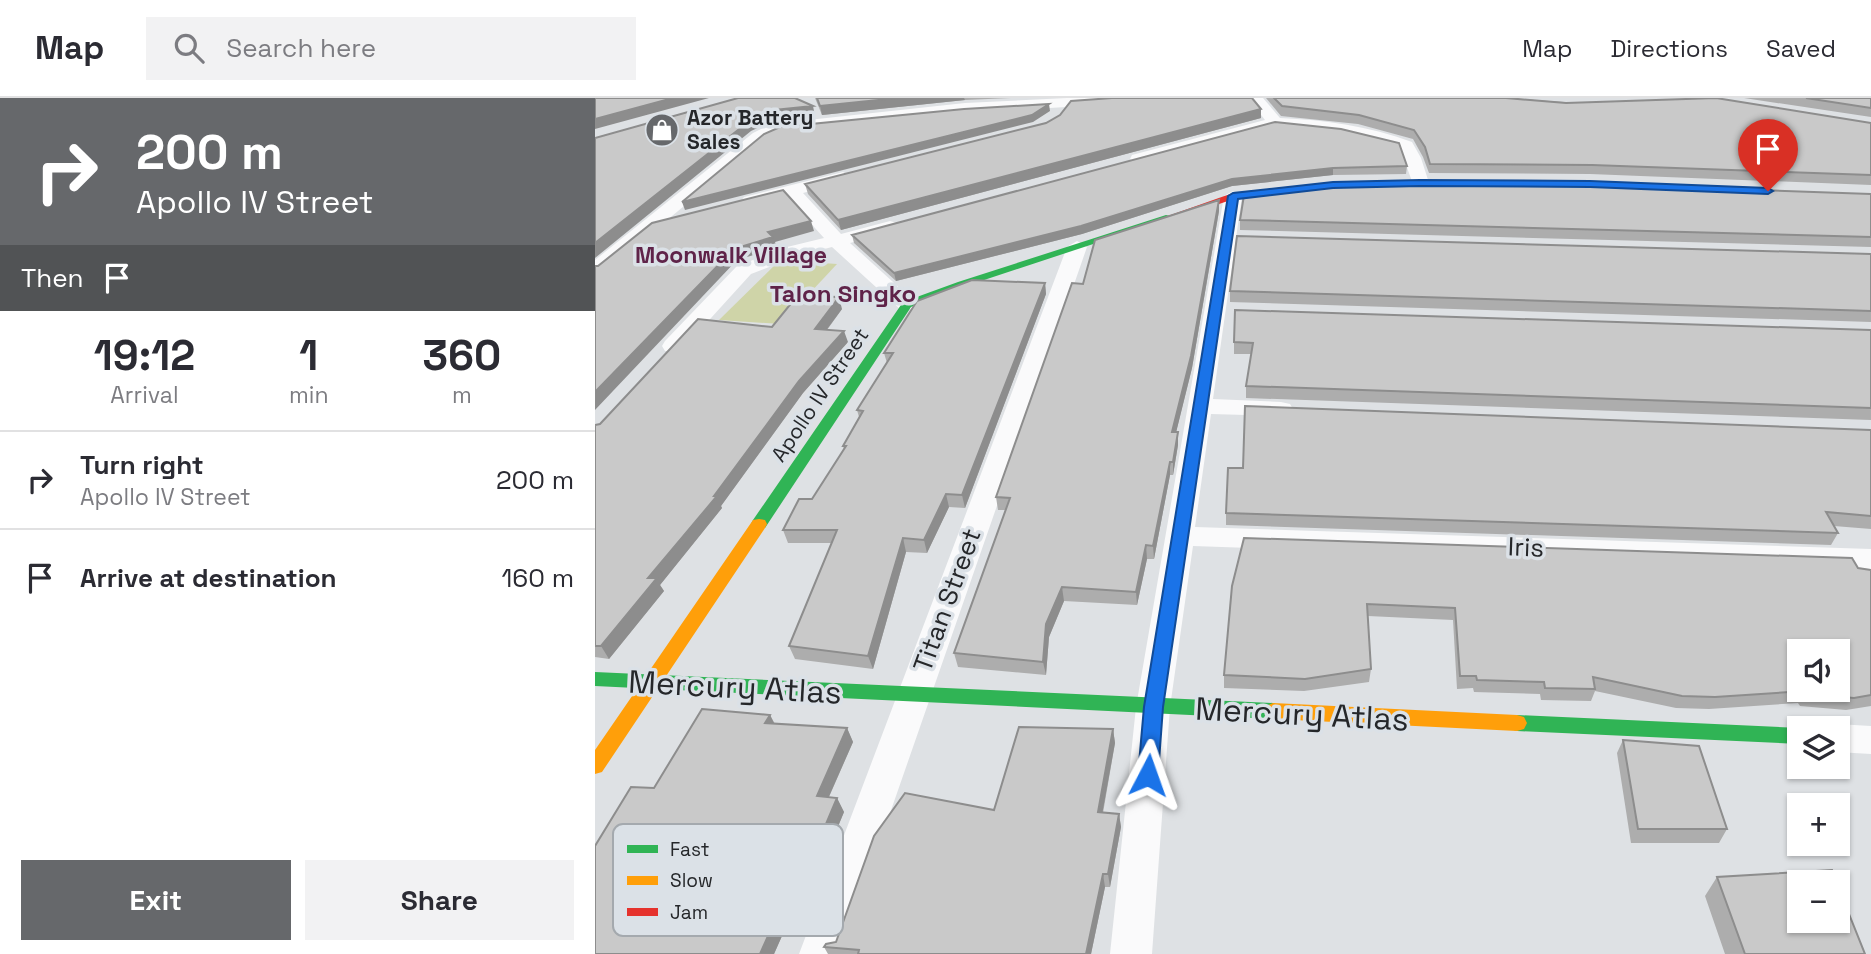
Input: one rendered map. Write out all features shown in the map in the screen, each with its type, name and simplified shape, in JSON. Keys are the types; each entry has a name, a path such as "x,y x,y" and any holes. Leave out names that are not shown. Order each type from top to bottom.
{"street":[{"path":"595,271 759,135 777,127 965,108 1150,98"},
{"path":"1255,98 1275,122"},
{"path":"1055,119 1067,101"},
{"path":"1116,165 1275,122 1324,125 1381,136 1406,145 1420,183"},
{"path":"738,204 856,173"},
{"path":"1472,183 1666,187"},
{"path":"791,190 837,242 907,305 1233,196 1308,188"},
{"path":"1131,954 1153,707 1215,311 1233,238 1233,196"},
{"path":"645,228 685,218"},
{"path":"660,359 744,270 794,251 903,223"},
{"name":"Titan Street","path":"843,889 1077,247"},
{"name":"Apollo IV Street","path":"595,766 907,305"},
{"path":"1215,311 1243,312"},
{"path":"1200,406 1298,409"},
{"name":"Iris","path":"1180,536 1871,559"},
{"name":"Mercury Atlas","path":"595,679 1787,735"},
{"path":"1850,739 1871,740"},
{"name":"Titan Street","path":"820,954 826,936"}],"green space":[{"path":"780,260 837,264 781,324 719,320"}],"building":[{"path":"595,98 673,98 595,119"},
{"path":"738,98 795,98 813,106 774,110 748,122 595,243 595,138"},
{"path":"817,98 898,98 820,106"},
{"path":"1112,98 1252,98 1261,109 838,220 805,184 1046,123 1060,115 1071,101"},
{"path":"1274,98 1506,98 1566,103 1716,98 1871,123 1871,175 1592,165 1430,164 1425,147 1414,130 1359,115 1282,106"},
{"path":"1806,98 1871,98 1871,108"},
{"path":"1049,104 1032,115 682,202 764,134 780,127 964,109"},
{"path":"1275,122 1341,129 1399,143 1407,166 1333,168 1232,179 1081,226 894,273 852,235"},
{"path":"1592,184 1871,194 1871,237 1240,220 1244,195 1334,185"},
{"path":"783,190 811,221 768,232 773,237 734,249 595,392 595,266 652,223"},
{"path":"1219,200 1191,356 1172,432 1178,432 1173,462 1170,462 1153,546 1146,545 1136,592 1062,587 1046,624 1043,662 954,653 1010,498 996,497 1072,283 1083,284 1095,240"},
{"path":"1237,236 1871,254 1871,311 1230,291"},
{"path":"972,280 1045,283 962,495 946,494 924,540 903,538 868,656 789,646 837,530 783,530 799,499 812,499 846,446 843,446 863,411 857,410 893,353 884,353 917,301"},
{"path":"797,296 839,297 815,329 844,331 799,381 714,496 717,496 648,578 657,578 601,646 595,646 595,425 600,424 698,319 772,327"},
{"path":"1235,310 1871,330 1871,408 1246,386 1253,343 1234,342"},
{"path":"1245,406 1871,430 1871,516 1826,512 1838,533 1226,513 1228,468 1243,468"},
{"path":"1244,538 1852,558 1858,568 1871,570 1871,695 1854,698 1850,698 1850,639 1787,639 1787,692 1715,697 1682,696 1593,677 1595,689 1545,688 1544,682 1477,680 1476,676 1460,676 1455,608 1367,604 1371,669 1305,679 1224,675 1232,586"},
{"path":"702,709 770,715 765,723 847,728 817,796 837,798 826,824 613,824 613,936 768,936 760,954 595,954 595,846 631,787 654,788"},
{"path":"1019,727 1113,729 1098,812 1119,814 1108,874 1103,874 1086,954 858,954 859,950 824,947 836,942 838,936 843,936 843,922 874,836 905,793 994,810"},
{"path":"1623,740 1699,746 1727,829 1638,829"},
{"path":"1787,873 1787,933 1850,933 1850,916 1865,954 1745,954 1717,877"}],"traffic: fast":[{"path":"759,524 907,305 962,284 1170,217"},
{"path":"595,679 1273,711"},
{"path":"1517,723 1787,735"}],"traffic: slow":[{"path":"1488,183 1645,186"},
{"path":"595,766 759,524"},
{"path":"1273,711 1517,723"}],"traffic: jam":[{"path":"1170,217 1233,196 1295,189"}],"place":[{"name":"Azor Battery Sales","path":"662,130"}],"district":[{"name":"Moonwalk Village","path":"731,255"},
{"name":"Talon Singko","path":"843,294"}],"route":[{"path":"1148,775 1153,707 1233,196 1333,185 1420,183 1590,184 1768,191"}]}
